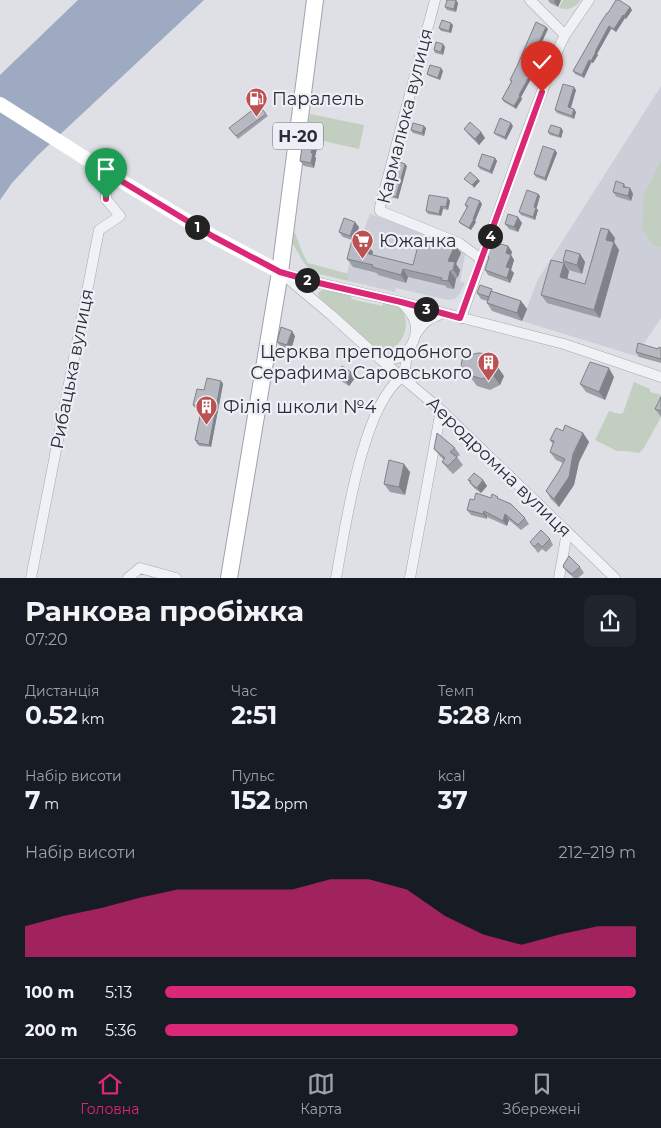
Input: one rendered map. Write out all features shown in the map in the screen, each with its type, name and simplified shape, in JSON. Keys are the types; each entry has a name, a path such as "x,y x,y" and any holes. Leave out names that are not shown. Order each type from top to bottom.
{"main road":[{"name":"Н-20","path":"229,578 280,272 315,0"},
{"path":"0,104 113,176 214,237 280,272"}],"street":[{"name":"Кармалюка вулиця","path":"435,0 380,211 459,242 481,260"},
{"path":"530,0 565,35"},
{"path":"460,318 531,122 565,35 589,0"},
{"name":"Рибацька вулиця","path":"31,578 99,230 120,216 106,199 106,186 113,176"},
{"path":"280,272 564,344 661,376"},
{"name":"Аеродромна вулиця","path":"280,272 441,410 615,578"},
{"path":"401,302 411,313 415,323 416,334"},
{"path":"413,386 405,369 407,353 422,325 427,320 444,313"},
{"path":"380,359 389,360 407,353"},
{"path":"336,578 361,454 378,408 393,383 402,377"},
{"path":"410,578 441,410"},
{"path":"559,578 567,532"},
{"path":"128,578 140,568 176,578"}],"shaded area":[{"path":"661,86 661,318 641,348 639,357 522,321 537,281"},
{"path":"370,214 460,246 466,250 460,281 465,283 459,295 455,299 448,300 396,288 395,292 348,281 349,274 347,274 354,244 358,245"}],"green space":[{"path":"563,0 581,0 574,7 566,9 559,8"},
{"path":"310,114 364,125 359,149 306,137"},
{"path":"661,161 661,247 653,245 642,229 644,195"},
{"path":"295,233 308,263 349,274 348,281 310,270 293,244 292,234"},
{"path":"323,290 352,295 351,299 382,306 384,302 396,306 405,317 405,331 402,338 393,348 379,351 319,297 318,293"},
{"path":"634,382 650,389 650,392 661,395 661,417 644,448 639,453 617,451 595,440 609,411 619,414 623,413"}],"water":[{"path":"78,0 204,0 37,156 12,183 0,200 0,75"}],"building":[{"path":"447,0 456,0 454,9 445,7"},
{"path":"616,0 630,7 614,29 609,26 582,75 573,71 601,22"},
{"path":"442,20 451,23 449,31 439,28"},
{"path":"536,22 546,27 530,62 532,63 526,75 529,77 514,106 502,99 512,81 510,80"},
{"path":"436,42 443,44 441,52 434,50"},
{"path":"430,65 441,68 438,78 427,74"},
{"path":"563,84 574,87 568,107 574,109 572,116 555,110"},
{"path":"259,105 266,114 236,136 229,128"},
{"path":"500,118 511,123 505,137 494,133"},
{"path":"470,122 481,132 475,139 464,129"},
{"path":"413,123 424,126 422,133 411,130"},
{"path":"551,125 561,128 559,136 548,132"},
{"path":"304,132 315,135 311,163 300,161"},
{"path":"543,146 555,150 545,178 534,174"},
{"path":"482,154 495,158 490,171 478,166"},
{"path":"397,161 405,164 396,197 388,194"},
{"path":"470,172 478,179 472,185 464,179"},
{"path":"616,181 624,184 623,187 630,188 628,196 613,192"},
{"path":"527,190 538,194 533,217 519,212"},
{"path":"429,195 448,198 446,207 441,206 439,214 426,211"},
{"path":"469,197 480,201 469,228 459,222 468,206 465,205"},
{"path":"508,214 518,217 514,227 505,224"},
{"path":"344,218 355,222 350,236 339,232"},
{"path":"601,228 609,230 606,240 614,242 594,310 541,295 551,260 564,263 560,277 585,284"},
{"path":"437,236 455,245 448,261 455,262 453,270 450,271 448,281 403,269 401,275 372,267 373,265 347,259 352,240 367,244 365,253 413,265 420,238 433,241"},
{"path":"492,243 508,246 506,253 511,255 506,267 510,268 507,278 485,270 489,257 487,256"},
{"path":"566,250 580,254 577,265 563,261"},
{"path":"480,285 492,289 489,297 477,293"},
{"path":"491,291 521,301 517,313 487,303"},
{"path":"281,327 292,331 287,345 277,342"},
{"path":"638,343 658,349 659,347 661,348 661,359 636,352"},
{"path":"479,353 489,354 496,365 493,375 482,379 470,375 461,365 463,356"},
{"path":"590,362 609,368 599,392 580,384"},
{"path":"342,366 351,372 346,381 336,375"},
{"name":"Філія школи №4","path":"207,378 221,381 209,445 197,443 198,441 195,440 202,407 193,405 197,389 204,390"},
{"path":"661,397 661,411 655,409"},
{"path":"565,425 583,433 573,454 569,477 554,499 546,491 565,459 550,452 554,441 550,440 556,428 563,431"},
{"path":"437,433 455,448 450,452 457,457 448,466 442,462 445,458 434,449"},
{"path":"389,460 404,464 399,487 384,484"},
{"path":"474,473 483,480 477,488 468,480"},
{"path":"476,493 491,498 492,494 498,497 511,504 525,518 518,525 505,514 503,521 484,511 483,514 467,510 470,499 474,500"},
{"path":"541,530 550,539 542,547 538,543 534,547 530,542"},
{"path":"569,556 580,567 572,574 563,567"}],"place":[{"name":"Паралель","path":"256,118"},
{"name":"Южанка","path":"363,260"},
{"name":"Церква преподобного Серафима Саровського","path":"488,381"},
{"name":"Філія школи №4","path":"207,426"}],"route":[{"path":"106,199 106,186 113,176 214,237 280,272 460,318 542,92"}]}
